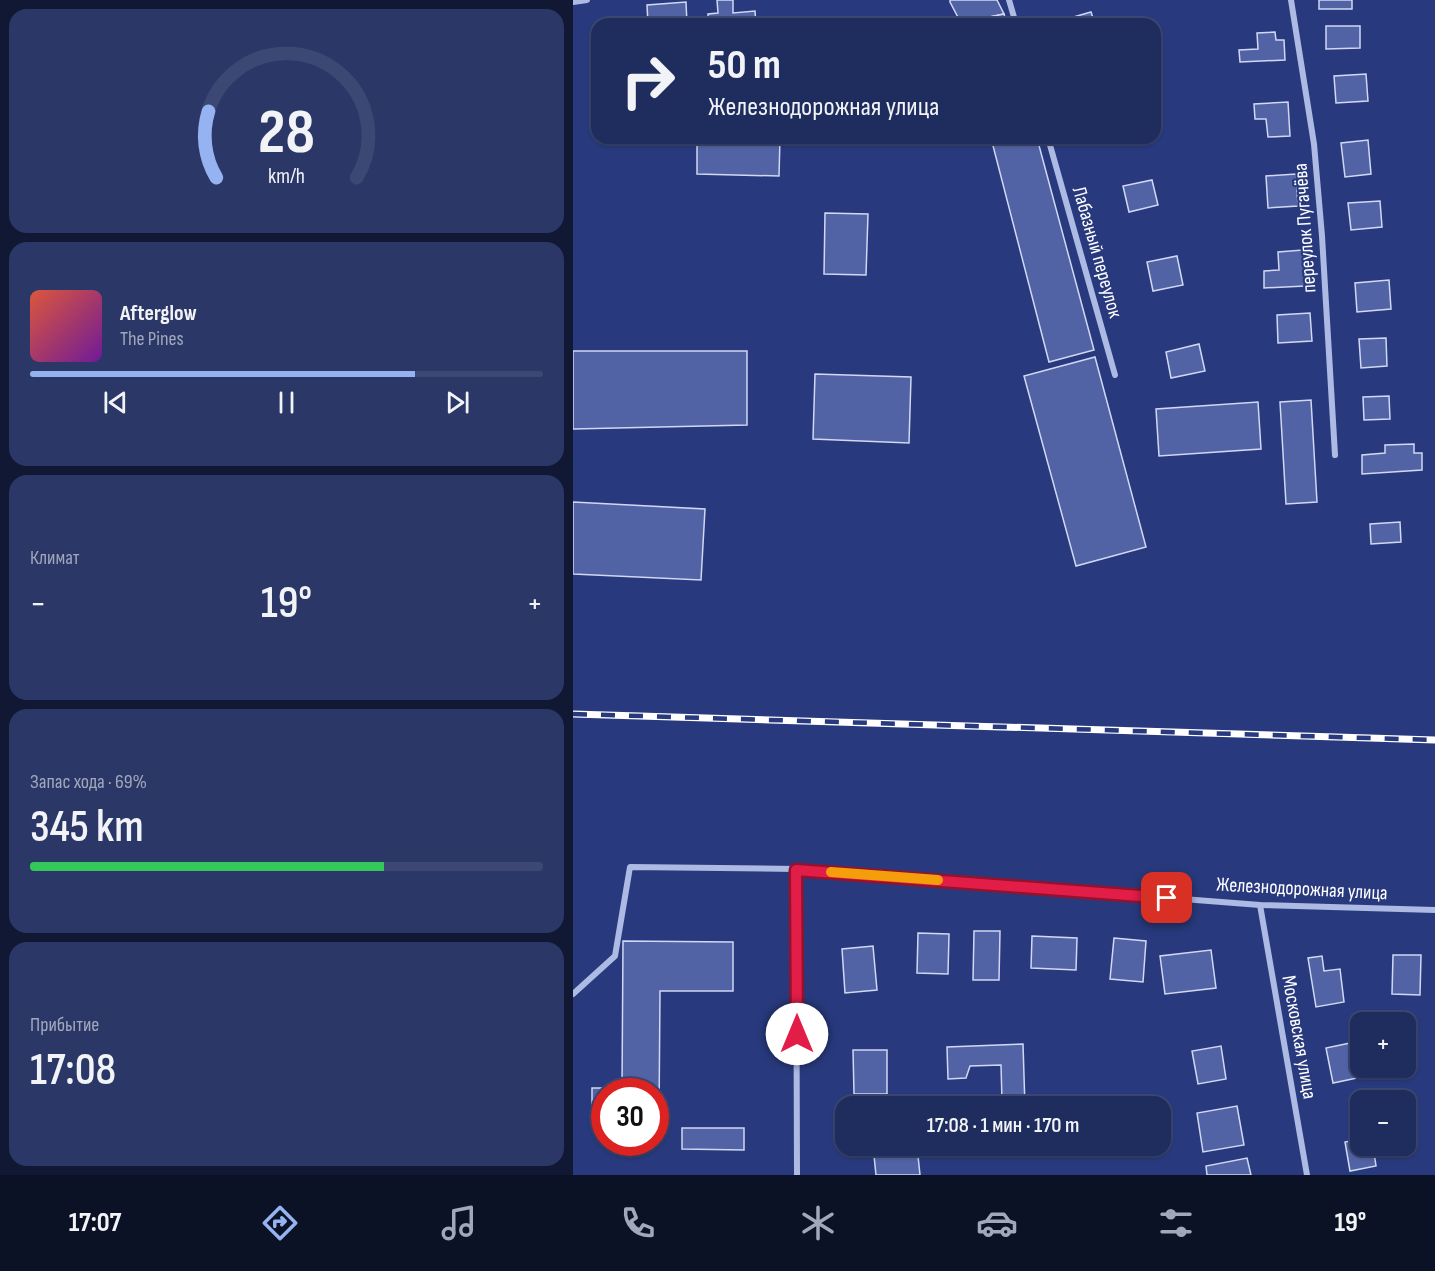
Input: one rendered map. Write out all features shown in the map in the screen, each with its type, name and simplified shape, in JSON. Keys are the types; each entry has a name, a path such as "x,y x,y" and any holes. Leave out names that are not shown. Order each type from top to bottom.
{"street":[{"path":"573,2 587,0"},
{"path":"1009,0 1014,18"},
{"name":"переулок Пугачёва","path":"1291,0 1314,144 1335,455"},
{"name":"Лабазный переулок","path":"1050,144 1115,375"},
{"name":"Железнодорожная улица","path":"573,994 615,956 630,867 796,870 1260,905 1435,910"},
{"path":"796,870 797,1175"},
{"name":"Московская улица","path":"1260,905 1308,1175"}],"building":[{"path":"717,0 733,0 733,13 755,11 756,18 708,18 708,14 718,13"},
{"path":"950,0 997,0 1004,14 985,18 958,18"},
{"path":"1319,0 1352,0 1352,9 1319,9"},
{"path":"686,2 687,18 648,18 647,5"},
{"path":"1091,12 1093,18 1070,18"},
{"path":"1004,14 1005,18 985,18"},
{"path":"1326,26 1360,26 1360,48 1326,49"},
{"path":"1275,32 1276,40 1284,40 1285,60 1240,62 1239,50 1258,49 1257,33"},
{"path":"1366,74 1368,101 1336,103 1334,76"},
{"path":"1288,102 1290,136 1268,137 1266,119 1255,119 1254,104"},
{"path":"1368,140 1371,174 1345,177 1341,143"},
{"path":"697,144 780,144 779,176 697,174"},
{"path":"993,144 1039,144 1094,350 1049,362"},
{"path":"1296,174 1298,206 1268,208 1266,176"},
{"path":"1152,180 1158,205 1129,212 1123,186"},
{"path":"1380,201 1382,227 1351,230 1348,203"},
{"path":"825,213 868,214 866,275 824,274"},
{"path":"1303,250 1305,286 1264,288 1264,271 1279,270 1278,252"},
{"path":"1177,256 1183,285 1153,291 1147,262"},
{"path":"1389,280 1391,309 1357,312 1355,283"},
{"path":"1310,313 1312,341 1278,343 1277,315"},
{"path":"1386,338 1387,366 1361,368 1359,339"},
{"path":"1199,344 1205,371 1171,378 1166,352"},
{"path":"573,351 747,351 747,425 573,429"},
{"path":"1095,357 1146,547 1076,566 1024,376"},
{"path":"815,374 911,377 909,443 813,439"},
{"path":"1389,396 1390,419 1364,420 1363,397"},
{"path":"1311,400 1317,502 1286,504 1280,402"},
{"path":"1258,402 1261,449 1159,456 1156,409"},
{"path":"1414,444 1414,453 1422,453 1422,470 1362,474 1362,455 1385,453 1385,445"},
{"path":"573,502 705,509 701,580 573,574"},
{"path":"1400,522 1401,542 1371,544 1370,524"},
{"path":"974,931 1000,931 999,980 973,980"},
{"path":"918,933 949,934 948,974 917,973"},
{"path":"1032,936 1077,938 1076,970 1031,968"},
{"path":"1114,938 1146,941 1143,982 1110,979"},
{"path":"623,941 733,942 733,991 660,991 659,1078 622,1078"},
{"path":"873,946 877,990 845,993 842,949"},
{"path":"1211,950 1216,988 1165,994 1160,956"},
{"path":"1393,955 1421,955 1420,995 1392,994"},
{"path":"1322,956 1324,971 1340,969 1344,1002 1316,1007 1308,958"},
{"path":"1350,1043 1350,1078 1357,1078 1333,1083 1326,1048"},
{"path":"1023,1044 1025,1096 1002,1096 1001,1065 970,1066 966,1078 948,1079 947,1047"},
{"path":"1221,1046 1226,1079 1198,1084 1192,1051"},
{"path":"853,1050 887,1050 887,1094 854,1094"},
{"path":"1237,1106 1244,1145 1203,1152 1197,1113"},
{"path":"682,1128 744,1128 744,1150 682,1149"},
{"path":"1350,1141 1350,1156 1374,1156 1376,1166 1350,1171 1345,1142"},
{"path":"874,1156 918,1156 920,1175 876,1175"},
{"path":"1247,1158 1251,1175 1207,1175 1206,1166"}],"railway":[{"path":"573,714 1435,740"}],"slow traffic":[{"path":"831,872 938,880"}],"route":[{"path":"797,1034 796,870 1167,898"}]}
